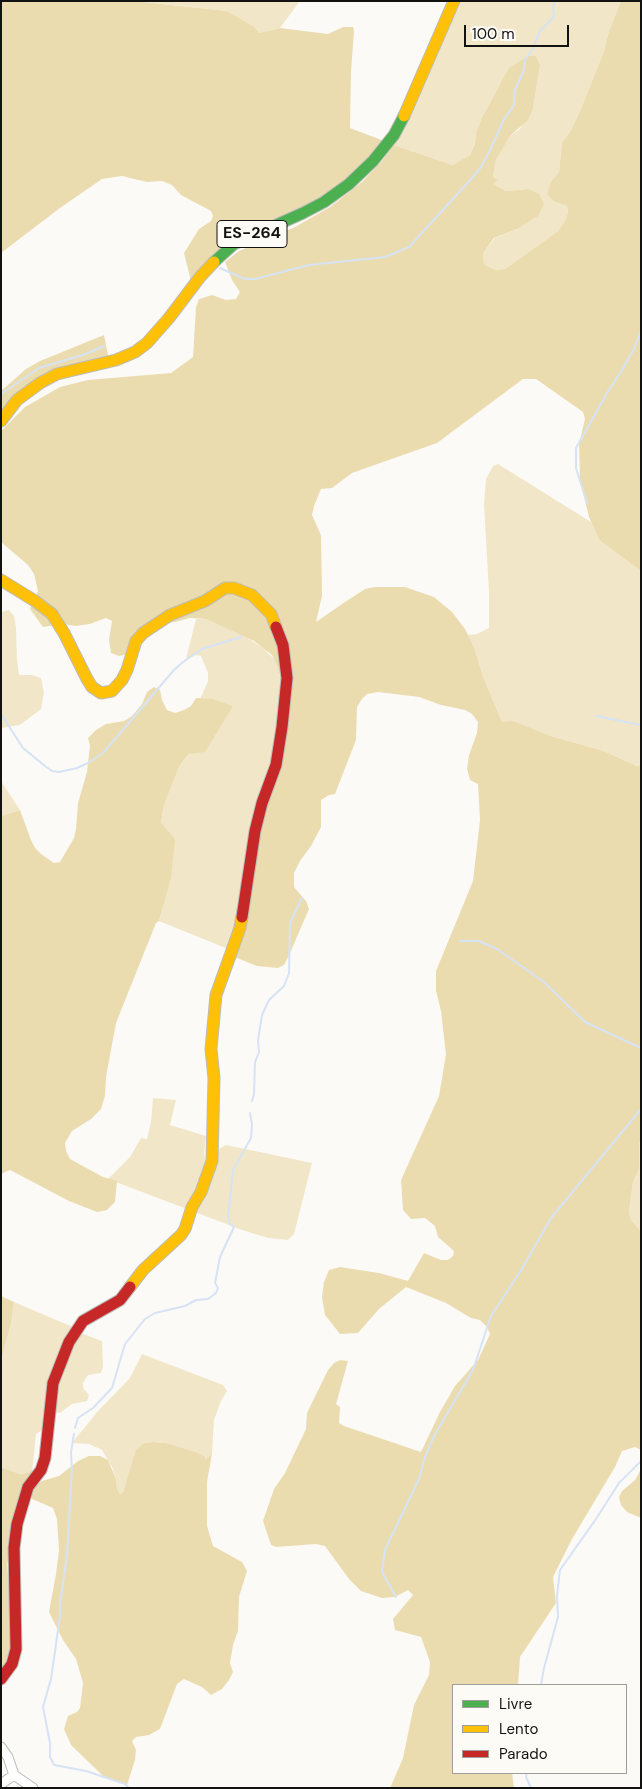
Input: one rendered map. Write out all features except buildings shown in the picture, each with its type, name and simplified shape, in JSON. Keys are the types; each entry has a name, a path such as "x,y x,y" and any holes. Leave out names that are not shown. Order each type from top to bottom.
{"street":[{"name":"ES-264","path":"1,421 17,400 40,383 57,374 116,360 135,352 163,325 200,277 219,256 234,244 251,234 303,213 324,202 355,178 373,161 394,136 406,113 454,1"},
{"path":"1,580 52,614 92,687 101,692 112,691 122,680 136,641 143,633 170,615 204,602 225,588 234,588 252,595 271,614 283,645 287,678 276,765 262,802 255,830 240,928 216,995 210,1049 214,1078 212,1161 201,1192 192,1207 186,1229 143,1270 120,1300 83,1321 69,1342 53,1383 45,1458 41,1470 28,1486 17,1524 14,1548 16,1648 12,1664 1,1679"},
{"path":"1,1746 8,1757 14,1775 33,1788"},
{"path":"1,1784 14,1775"}],"shaded area":[{"path":"1,1 134,1 227,11 254,27 259,33 280,28 328,34 343,27 353,27 350,128 384,141 335,191 266,227 191,281 184,253 199,229 211,221 213,216 211,211 181,195 172,185 162,181 147,182 122,176 102,179 1,253"},
{"path":"134,1 300,1 280,28 259,33 227,11"},
{"path":"455,1 621,1 609,31 604,51 580,111 570,132 562,142 559,172 552,180 555,202 567,206 566,219 558,231 505,269 495,270 484,264 483,254 495,238 517,229 528,189 506,191 492,184 497,178 493,177 496,160 502,149 510,136 520,129 533,109 540,66 498,88 482,117 470,155 459,162 453,165 394,145 404,129"},
{"path":"621,1 641,1 641,571 599,540 589,517 580,480 579,444 585,419 583,412 536,379 523,379 437,443 352,473 332,488 321,489 312,515 321,535 322,596 316,622 365,589 405,587 434,597 452,612 465,629 474,647 483,676 502,722 513,721 551,736 604,751 637,766 641,765 641,1137 639,1169 633,1182 629,1212 631,1220 641,1231 641,1450 635,1447 622,1451 615,1467 572,1539 553,1577 556,1603 520,1657 518,1684 452,1684 452,1774 512,1774 514,1788 390,1788 403,1758 414,1705 429,1675 430,1662 421,1637 395,1630 393,1619 413,1595 408,1590 395,1597 382,1598 361,1591 349,1579 325,1546 316,1544 276,1547 271,1545 263,1521 274,1489 285,1473 306,1429 307,1413 328,1370 334,1363 340,1360 348,1361 336,1404 340,1407 339,1423 421,1452 455,1386 478,1360 490,1334 487,1327 480,1320 471,1318 446,1303 406,1287 379,1309 358,1333 340,1334 325,1315 322,1297 324,1282 329,1270 340,1267 379,1273 408,1281 424,1253 441,1260 448,1260 453,1256 454,1251 438,1237 435,1226 425,1218 411,1219 403,1210 401,1180 439,1096 446,1054 441,1011 436,991 436,971 473,881 480,820 478,784 470,780 467,769 469,755 477,733 478,722 472,714 465,710 441,705 419,697 378,692 367,694 357,707 356,740 335,794 321,800 321,827 294,873 294,887 306,901 309,909 284,965 278,968 257,966 227,954 250,840 273,758 282,686 279,671 272,655 254,641 206,619 190,618 157,624 129,654 119,656 111,653 109,640 112,621 106,618 90,624 76,626 62,624 43,627 30,609 38,591 34,574 28,565 1,542 1,431 25,407 60,387 88,380 171,373 193,357 196,307 199,299 212,295 226,300 236,299 240,292 232,280 225,262 239,251 295,227 330,207 362,182 394,145 453,165 470,155 482,117 509,68 528,56 536,56 540,66 533,109 528,120 510,136 496,160 493,177 498,179 493,184 506,191 528,189 539,194 544,204 538,216 517,229 494,238 483,254 484,264 495,270 505,269 558,231 566,219 567,206 555,202 547,194 552,180 559,172 562,142 570,132 580,111 604,51 609,31"},
{"path":"104,335 110,364 56,378 1,415 1,391 26,369 40,361"},
{"path":"498,464 591,522 599,540 641,571 641,765 637,766 604,751 551,736 513,722 502,722 468,635 477,634 489,628 484,505 486,479 493,466"},
{"path":"9,610 14,616 16,627 19,675 32,675 41,678 44,693 41,709 20,725 1,728 1,612"},
{"path":"196,619 206,619 241,634 263,648 274,659 282,686 273,758 250,840 228,949 159,921 171,879 161,823 164,805 180,765 233,706 214,699 200,699 208,681 208,673 201,656 196,655 186,659"},
{"path":"154,687 160,690 167,710 175,713 191,706 196,698 214,699 233,706 205,752 189,754 180,765 164,805 161,823 175,839 171,879 159,921 156,923 116,1023 106,1077 105,1096 101,1109 91,1119 72,1131 65,1143 70,1159 103,1177 117,1181 115,1202 107,1210 97,1212 69,1201 10,1170 1,1174 1,816 20,810 35,848 54,863 60,862 74,838 78,803 87,772 90,746 88,738 106,724 124,721 132,716 142,704 147,692"},
{"path":"1,781 20,810 1,816"},
{"path":"153,1098 176,1100 170,1125 206,1136 204,1154 206,1162 211,1163 219,1149 226,1145 312,1163 294,1234 288,1240 268,1238 242,1230 108,1179 130,1157 141,1138 147,1139"},
{"path":"641,1137 641,1231 631,1220 629,1212 633,1182 639,1169"},
{"path":"1,1296 14,1302 11,1324 1,1361"},
{"path":"14,1302 102,1341 103,1367 101,1373 88,1375 83,1383 83,1388 89,1395 87,1401 72,1404 60,1413 55,1412 44,1429 36,1434 32,1472 20,1474 1,1467 1,1361 11,1324"},
{"path":"142,1354 223,1385 227,1391 214,1420 212,1454 205,1461 166,1443 144,1443 131,1468 123,1492 120,1494 112,1467 102,1450 89,1444 72,1443 98,1411 130,1378"},
{"path":"144,1443 166,1443 198,1453 205,1457 205,1460 212,1454 207,1482 207,1526 213,1546 242,1562 247,1571 239,1597 238,1631 230,1663 233,1672 229,1680 222,1689 211,1695 202,1687 184,1679 177,1684 160,1729 149,1735 136,1737 132,1741 136,1750 135,1760 127,1785 104,1777 71,1745 64,1729 68,1716 77,1712 80,1708 83,1683 76,1659 63,1640 49,1612 59,1550 57,1519 53,1508 32,1499 31,1490 12,1539 7,1564 11,1605 10,1651 1,1678 1,1467 20,1474 31,1472 31,1489 42,1481 59,1476 78,1461 89,1456 100,1456 108,1460 120,1494 123,1492 136,1450"},
{"path":"641,1469 641,1518 627,1512 621,1505 619,1497 622,1491 635,1480"}],"waterway":[{"path":"220,268 245,279 255,279 309,265 385,257 409,247 481,167 503,121 514,105 515,90 524,70 525,60 532,50 540,31 554,17 553,7 555,1"},
{"path":"587,503 576,468 576,448 634,349 641,331"},
{"path":"1,394 39,368 86,354 104,346"},
{"path":"1,714 23,748 52,771 59,772 77,768 103,753 183,662 202,649 241,637"},
{"path":"596,716 641,725"},
{"path":"252,1101 255,1062 259,1052 258,1040 262,1015 269,1000 284,986 289,973 290,923 302,898"},
{"path":"460,941 479,941 497,949 544,982 585,1022 641,1048"},
{"path":"396,1597 382,1572 385,1550 419,1479 425,1457 435,1434 473,1370 491,1316 520,1272 551,1218 641,1109"},
{"path":"75,1428 78,1418 93,1408 112,1388 125,1344 145,1319 155,1313 185,1306 196,1300 208,1299 216,1293 218,1288 215,1283 220,1257 234,1227 229,1223 228,1217 233,1170 251,1138 252,1124 250,1113"},
{"path":"74,1434 71,1452 72,1469 67,1555 51,1679 43,1707 50,1743 50,1757 54,1765 86,1771 125,1784 129,1788"},
{"path":"541,1684 558,1617 557,1595 560,1570 619,1483 641,1461"},
{"path":"527,1774 526,1777 531,1788"}],"traffic: fast":[{"path":"214,262 234,244 303,213 324,202 349,184 373,161 394,135 404,116"}],"traffic: slow":[{"path":"404,116 454,1"},
{"path":"1,421 17,400 40,383 57,374 116,360 135,352 147,343 169,318 200,277 214,262"},
{"path":"1,580 52,614 64,633 87,679 92,687 101,693 112,691 122,680 136,641 143,633 170,615 205,601 225,588 234,588 252,595 271,614 276,627"},
{"path":"130,1287 143,1270 185,1229 192,1207 201,1192 212,1161 214,1078 211,1049 216,995 240,928 242,917"}],"traffic: jam":[{"path":"242,917 255,831 262,803 276,765 282,727 287,678 283,645 276,627"},
{"path":"1,1679 12,1664 16,1649 14,1548 17,1524 28,1487 41,1470 45,1458 53,1383 69,1342 83,1321 120,1300 130,1287"}]}
